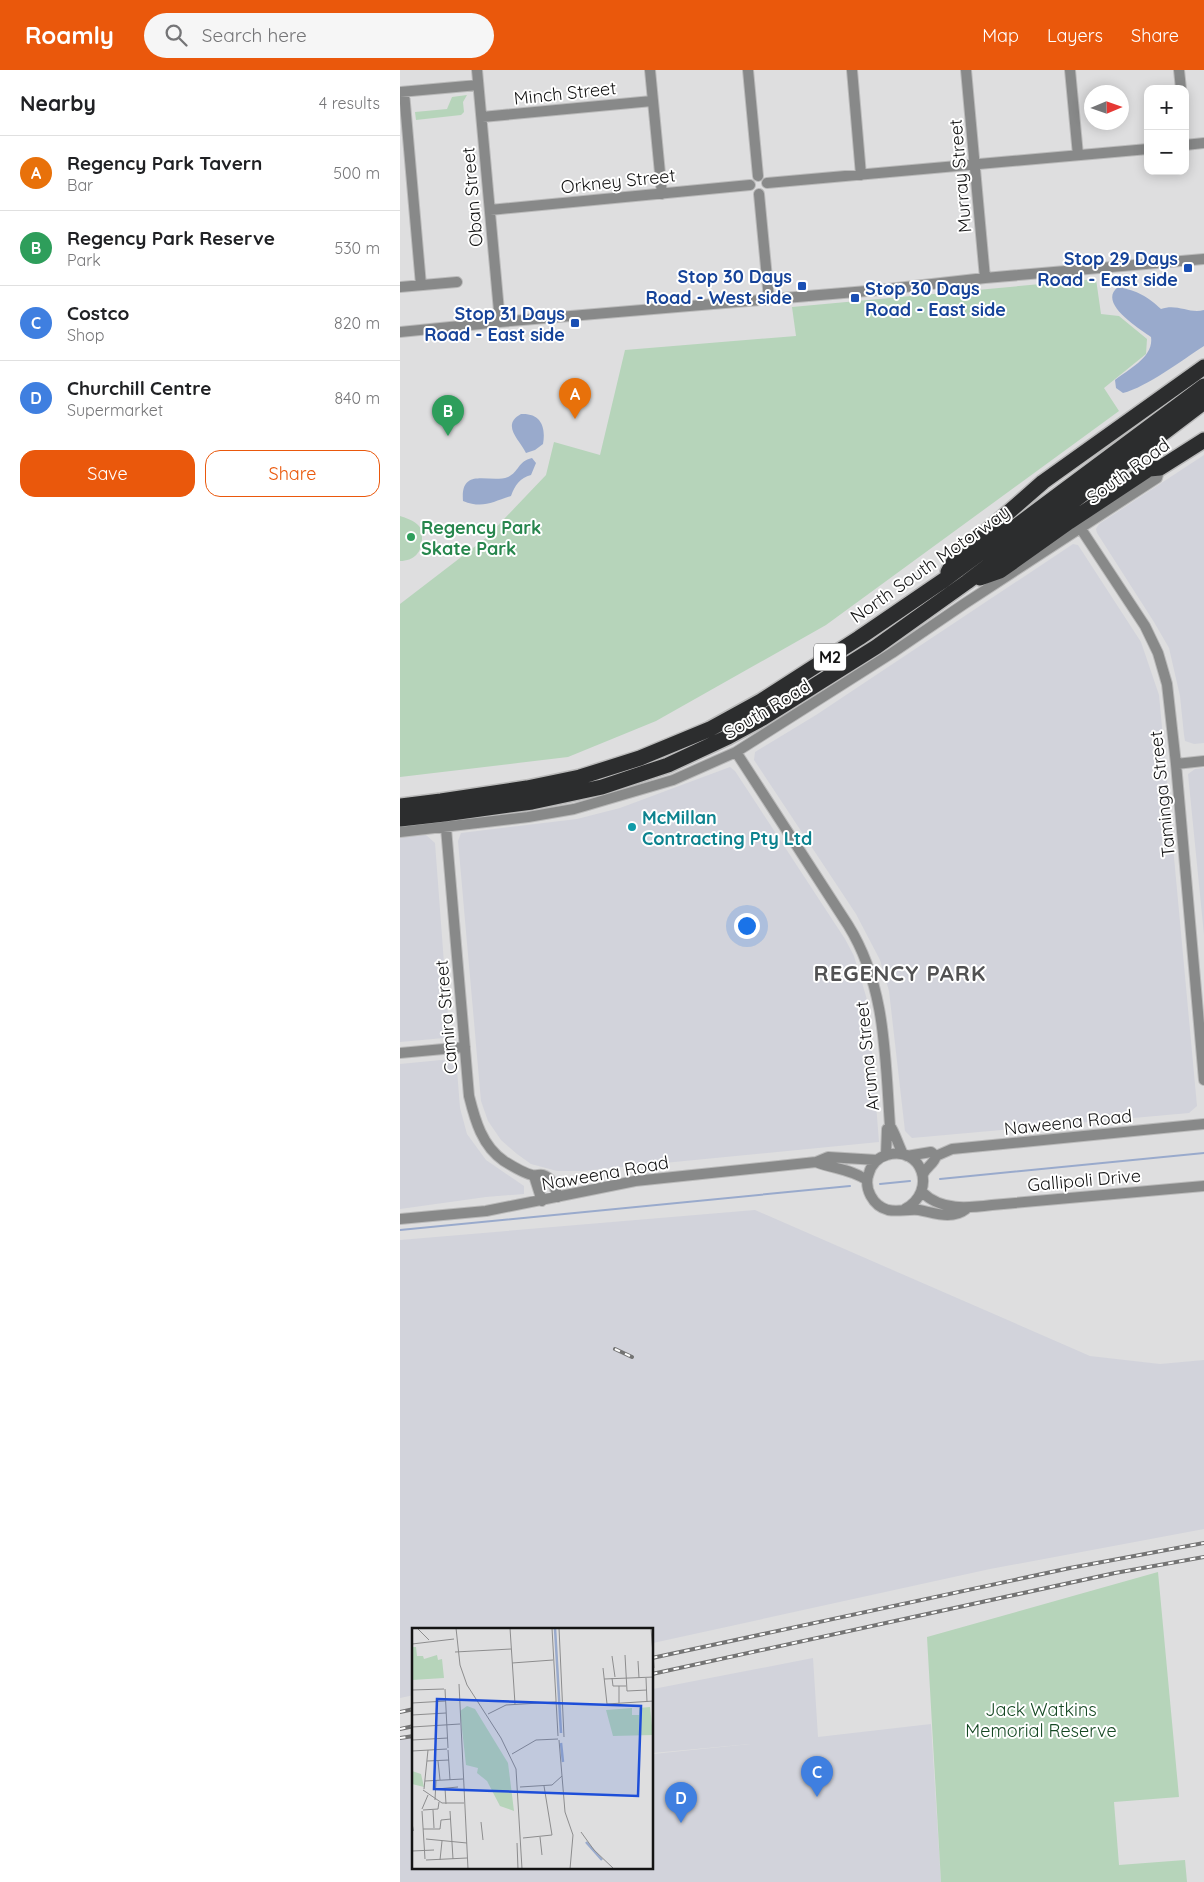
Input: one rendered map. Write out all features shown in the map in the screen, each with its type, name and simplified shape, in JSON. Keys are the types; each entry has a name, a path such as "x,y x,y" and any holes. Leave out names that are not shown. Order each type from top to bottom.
{"highway":[{"path":"944,580 955,560 1044,482 1204,367"},
{"name":"North South Motorway","path":"400,806 527,788 580,777 640,758 710,729 761,702 944,580 1204,386"},
{"name":"North South Motorway","path":"400,819 532,802 602,787 668,765 763,718 876,647 967,582 1204,402"},
{"name":"South Road","path":"1160,468 1204,440"},
{"path":"967,582 1000,571 1149,469 1160,468"}],"street":[{"name":"Oban Street","path":"477,70 500,322"},
{"path":"650,70 662,194"},
{"path":"748,70 758,176"},
{"path":"852,70 861,175"},
{"name":"Murray Street","path":"966,70 985,278"},
{"path":"1070,70 1078,155"},
{"path":"1179,70 1181,85"},
{"path":"422,285 411,164 402,92 478,85"},
{"name":"Minch Street","path":"482,117 652,101"},
{"path":"1189,145 1204,144"},
{"path":"767,183 1144,148"},
{"path":"400,165 411,164"},
{"path":"758,176 765,179 767,183 766,190 759,194 754,192 750,185 753,178 758,176"},
{"name":"Orkney Street","path":"490,210 750,185"},
{"path":"759,194 769,299"},
{"path":"400,332 1204,259"},
{"path":"400,287 457,282"},
{"name":"South Road","path":"400,832 528,817 595,804 673,780 736,752 892,653 1157,478 1160,468"},
{"name":"Taminga Street","path":"1081,528 1144,626 1158,653 1167,684 1176,764 1204,1080"},
{"name":"Aruma Street","path":"736,752 848,925 868,963 877,992 882,1023 890,1126 893,1128 897,1143 905,1155"},
{"path":"1176,764 1204,761"},
{"name":"Camira Street","path":"446,828 469,1096 474,1118 482,1137 503,1160 534,1176 542,1175 548,1177 554,1185 558,1197"},
{"path":"400,1053 465,1046"},
{"name":"Naweena Road","path":"905,1155 931,1152 936,1156 952,1150 1204,1124"},
{"name":"Aruma Street","path":"881,1158 887,1129 890,1126"},
{"path":"905,1155 919,1166 923,1174 922,1192 918,1199 905,1209 896,1211 880,1206 869,1193 867,1180 871,1167 881,1158 905,1155"},
{"path":"923,1174 934,1162 936,1156"},
{"name":"Naweena Road","path":"400,1219 486,1211 652,1179 816,1162 828,1158 881,1158"},
{"name":"Naweena Road","path":"816,1162 853,1172 867,1180"},
{"path":"534,1176 542,1201"},
{"name":"Gallipoli Drive","path":"922,1192 930,1200 966,1209 1204,1186"},
{"name":"Gallipoli Drive","path":"905,1209 943,1215 959,1214 966,1209"}],"shaded area":[{"path":"1204,455 1204,743 1194,744 1185,741 1180,696 1169,648 1096,529 1099,524"},
{"path":"1073,544 1078,545 1141,642 1159,695 1197,1106 1189,1113 912,1138 905,1131 889,991 880,960 856,914 754,760 755,752 816,715"},
{"path":"730,767 735,771 845,939 854,956 868,1003 879,1142 582,1171 557,1171 531,1164 501,1140 488,1121 481,1101 458,841 461,833 577,819 620,808"},
{"path":"1204,768 1204,935 1188,774 1195,769"},
{"path":"425,834 435,843 449,1030 444,1038 400,1042 400,837"},
{"path":"449,1061 457,1070 460,1108 467,1134 486,1160 524,1186 524,1194 486,1197 400,1209 400,1064"},
{"path":"755,1210 1090,1356 1160,1364 1204,1360 1204,1529 990,1569 654,1643 654,1628 412,1628 412,1695 400,1698 400,1240"},
{"path":"813,1658 818,1737 931,1724 941,1882 400,1882 400,1736 412,1734 412,1870 654,1870 654,1754 750,1744 654,1753 654,1689"}],"green space":[{"path":"467,95 463,102 464,112 461,115 416,120 415,112 447,109 452,97"},
{"path":"1096,279 1101,314 1119,316 1147,339 1146,354 1104,388 1119,411 826,625 656,721 568,757 400,777 400,604 486,538 546,475 554,442 600,455 625,350 796,336 792,307"},
{"name":"Regency Park Skate Park","path":"400,516 412,520 422,531 422,544 419,552 405,561 400,561"},
{"name":"Jack Watkins Memorial Reserve","path":"1158,1572 1179,1797 1114,1802 1119,1865 1185,1860 1187,1882 941,1882 927,1637"}],"water":[{"path":"1118,287 1142,295 1161,309 1172,307 1193,311 1204,310 1204,346 1143,385 1123,393 1116,388 1115,380 1145,356 1149,351 1151,337 1122,315 1116,307 1113,293"},
{"path":"521,414 528,414 538,419 544,432 543,444 535,450 526,453 512,427 515,418"},
{"path":"532,458 536,463 531,475 518,482 511,496 482,505 463,501 463,490 466,483 478,478 501,479 508,477 527,459"}],"waterway":[{"path":"940,1179 1204,1153"},
{"path":"880,1184 910,1181"},
{"path":"400,1230 850,1186"}],"railway":[{"path":"615,1349 632,1357"},
{"path":"654,1658 1070,1568 1204,1543"},
{"path":"654,1674 1115,1573 1204,1557"},
{"path":"400,1712 412,1709"},
{"path":"400,1729 412,1726"},
{"path":"400,1738 412,1736"}],"place":[{"name":"Stop 29 Days Road - East side","path":"1188,268"},
{"name":"Stop 30 Days Road - West side","path":"802,286"},
{"name":"Stop 30 Days Road - East side","path":"855,298"},
{"name":"Stop 31 Days Road - East side","path":"575,323"},
{"name":"Regency Park Tavern","path":"575,419"},
{"name":"Regency Park Reserve","path":"448,436"},
{"name":"Regency Park Skate Park","path":"411,537"},
{"name":"McMillan Contracting Pty Ltd","path":"632,827"},
{"name":"Costco","path":"817,1797"},
{"name":"Churchill Centre","path":"681,1823"}],"district":[{"name":"REGENCY PARK","path":"900,973"}]}
